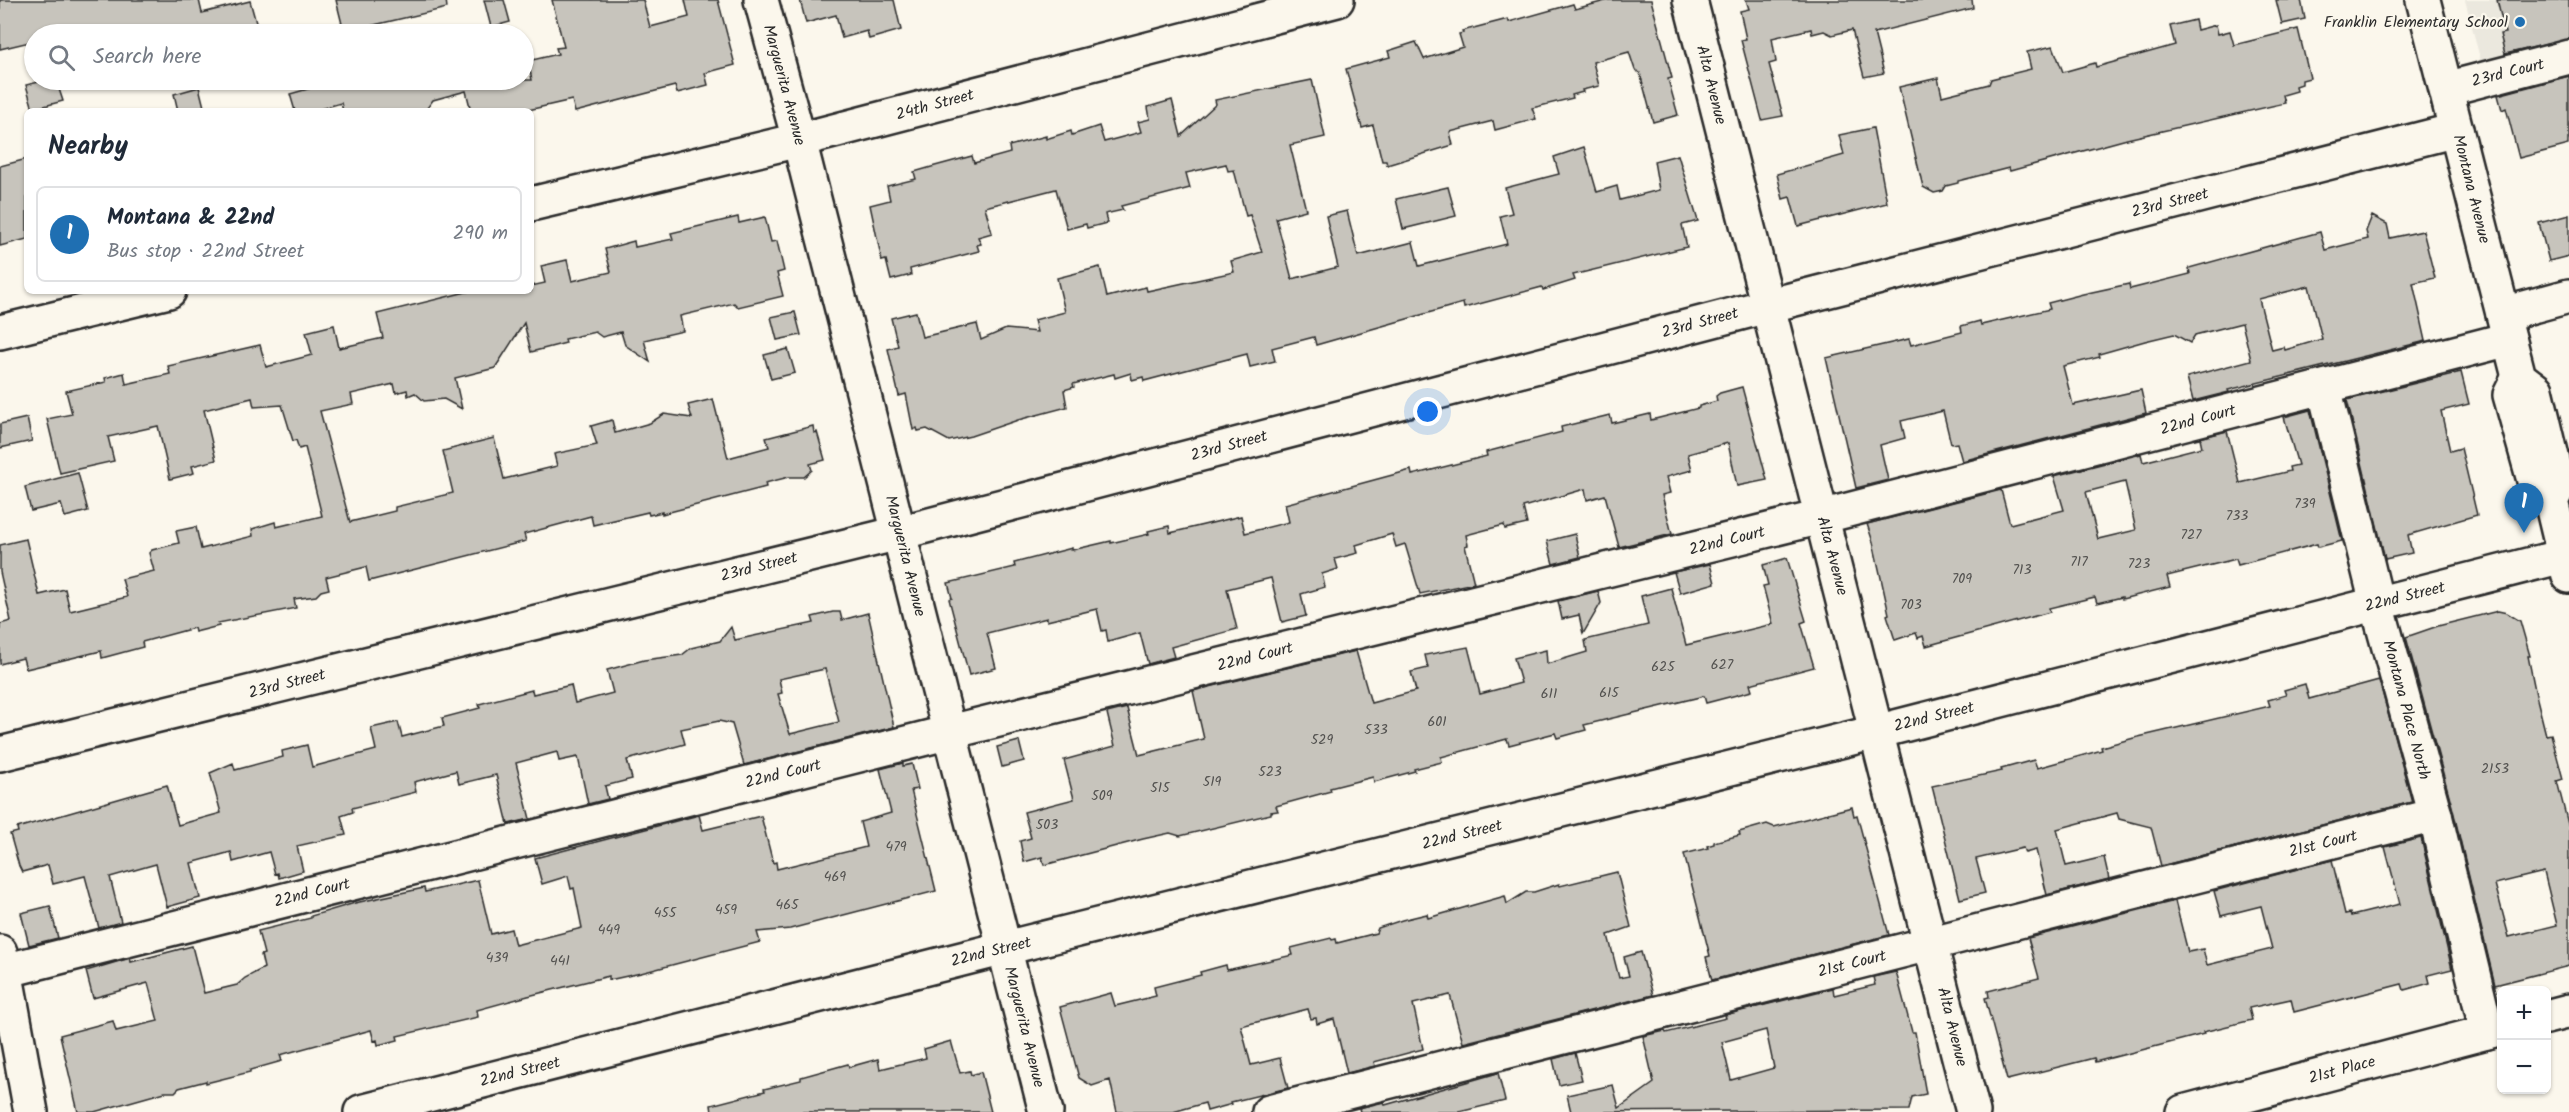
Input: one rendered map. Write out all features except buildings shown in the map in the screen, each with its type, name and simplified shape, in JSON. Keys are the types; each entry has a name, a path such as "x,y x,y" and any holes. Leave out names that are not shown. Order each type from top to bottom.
{"street":[{"name":"Marguerita Avenue","path":"761,0 799,140 1046,1112"},
{"name":"24th Street","path":"534,203 799,140 1337,0"},
{"name":"Alta Avenue","path":"1690,0 1973,1112"},
{"name":"Montana Avenue","path":"2423,0 2519,377 2536,390 2559,486 2551,501 2565,553"},
{"name":"23rd Court","path":"2446,89 2569,57"},
{"name":"23rd Street","path":"0,754 899,533 1767,306 2456,130"},
{"path":"0,332 157,294"},
{"path":"2506,326 2569,296"},
{"name":"22nd Court","path":"2,965 1821,517 2324,387 2506,326"},
{"name":"Montana Place North","path":"2324,387 2377,604 2494,1030"},
{"name":"22nd Street","path":"361,1112 1005,948 1876,732 2377,604 2565,553"},
{"name":"21st Court","path":"1269,1112 2435,815"},
{"path":"2,965 31,1112"},
{"path":"2551,1016 2569,1011"},
{"name":"21st Place","path":"2183,1112 2494,1030"}],"shaded area":[{"name":"Franklin Elementary School","path":"2465,0 2569,0 2569,44 2482,66"}],"place":[{"name":"Franklin Elementary School","path":"2520,22"},
{"name":"Montana & 22nd","path":"2524,533"}]}
